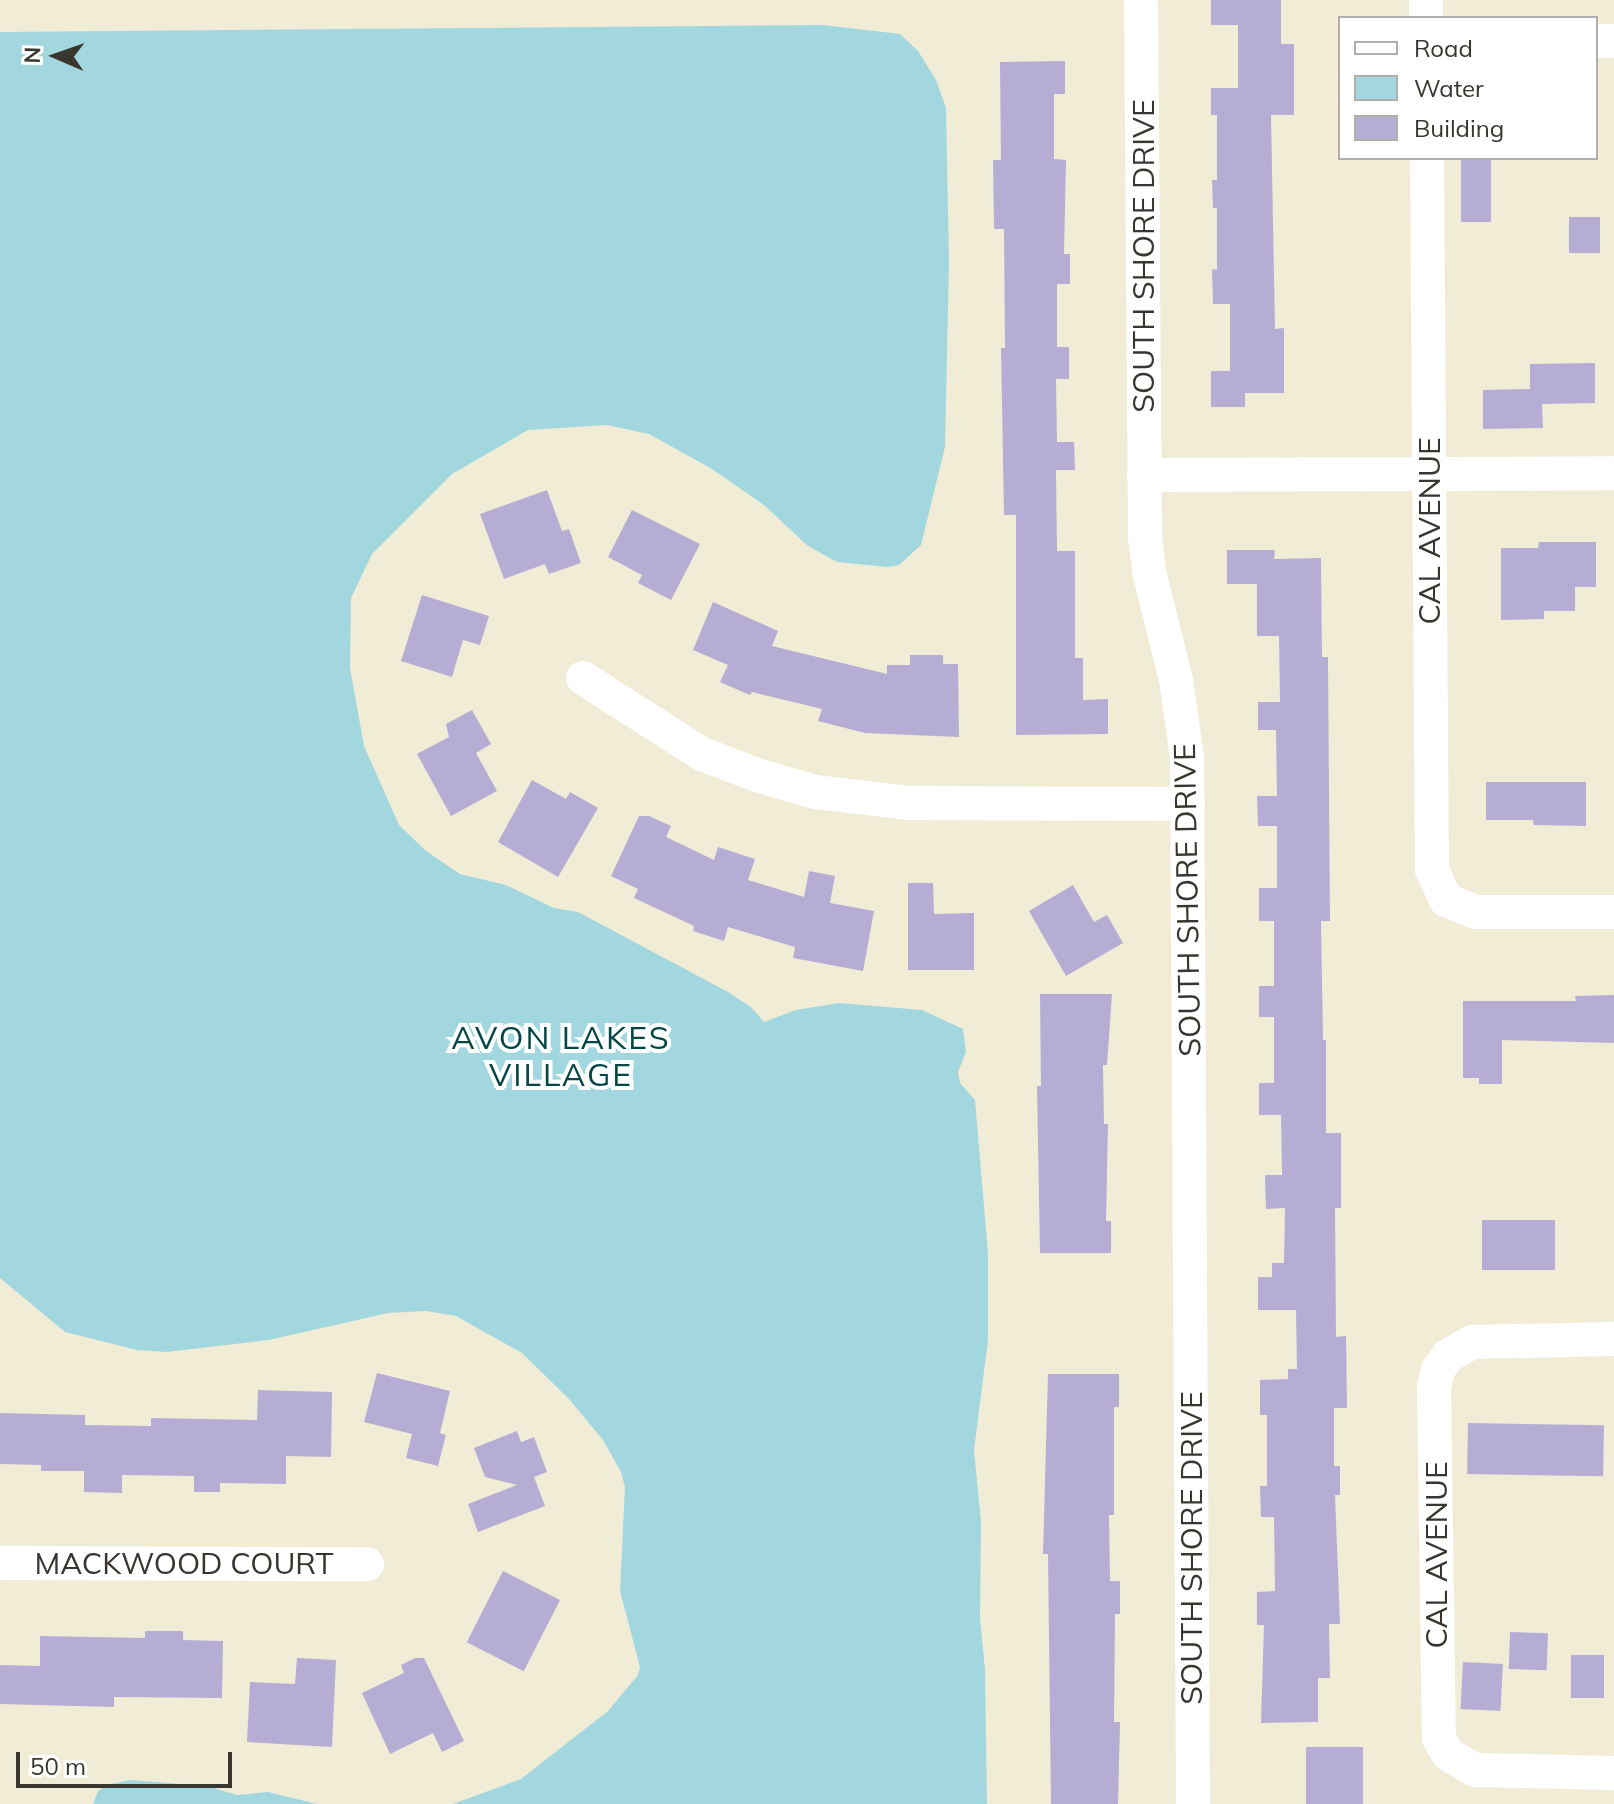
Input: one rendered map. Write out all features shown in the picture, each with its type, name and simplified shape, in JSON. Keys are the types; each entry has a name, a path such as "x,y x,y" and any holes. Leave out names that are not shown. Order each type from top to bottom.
{"street":[{"name":"SOUTH SHORE DRIVE","path":"1141,0 1144,475 1149,571 1183,718 1188,804 1193,1804"},
{"name":"CAL AVENUE","path":"1427,160 1431,858 1437,887 1446,900 1475,912 1614,912"},
{"path":"1144,475 1614,473"},
{"path":"583,678 702,754 815,792 908,803 1188,804"},
{"name":"CAL AVENUE","path":"1614,1339 1488,1340 1459,1346 1438,1370 1434,1388 1439,1738 1448,1754 1475,1770 1614,1773"},
{"name":"MACKWOOD COURT","path":"0,1563 367,1564"}],"water":[{"path":"823,25 900,34 918,51 936,80 946,108 949,262 945,447 921,545 899,565 887,567 837,562 808,546 764,505 712,469 649,434 607,425 528,430 452,474 372,554 351,598 350,668 364,746 399,825 426,851 460,874 506,885 554,908 578,912 728,992 751,1007 764,1022 796,1010 839,1003 922,1010 963,1029 966,1052 958,1072 960,1083 975,1100 988,1254 988,1340 974,1450 981,1522 980,1619 985,1670 987,1804 453,1804 521,1779 608,1711 638,1675 640,1667 620,1591 625,1487 621,1472 603,1440 569,1399 522,1353 456,1316 426,1311 388,1313 269,1340 167,1352 137,1350 65,1332 0,1278 0,32"},
{"path":"130,1780 207,1786 237,1795 268,1792 317,1804 93,1804 98,1791 107,1785"}],"building":[{"path":"1211,0 1281,0 1281,44 1294,44 1294,115 1271,115 1275,329 1284,328 1284,393 1245,393 1245,407 1211,407 1211,371 1230,371 1230,304 1213,304 1212,269 1217,270 1217,208 1213,208 1212,180 1217,180 1217,115 1211,115 1211,88 1238,88 1238,25 1211,25"},
{"path":"1065,61 1065,94 1054,94 1054,159 1066,160 1064,254 1070,254 1070,284 1057,284 1057,347 1069,347 1069,379 1056,379 1057,442 1074,442 1075,470 1056,470 1057,551 1075,551 1075,658 1083,658 1083,700 1108,699 1108,734 1016,735 1016,515 1004,515 1001,348 1005,348 1004,229 994,229 993,160 1001,160 1000,62"},
{"path":"1461,160 1491,160 1491,222 1461,222"},
{"path":"1569,217 1600,217 1600,253 1569,253"},
{"path":"1595,363 1595,403 1542,404 1543,428 1483,429 1483,390 1530,389 1530,364"},
{"path":"547,490 562,531 569,529 581,563 549,574 545,564 504,579 480,514"},
{"path":"632,510 700,544 671,600 638,583 642,575 608,557"},
{"path":"1539,542 1596,542 1596,587 1575,587 1575,611 1544,611 1544,619 1501,620 1501,548 1538,548"},
{"path":"1227,550 1275,550 1274,559 1321,558 1322,657 1328,657 1330,921 1321,921 1323,1040 1326,1040 1326,1133 1341,1133 1341,1208 1335,1208 1336,1337 1346,1336 1347,1408 1334,1408 1334,1466 1340,1466 1340,1495 1335,1495 1340,1624 1329,1624 1330,1678 1318,1678 1318,1722 1261,1723 1264,1625 1257,1625 1257,1592 1275,1591 1274,1517 1261,1517 1260,1486 1267,1486 1267,1415 1260,1415 1260,1380 1288,1379 1288,1369 1297,1369 1296,1310 1258,1310 1258,1277 1272,1277 1272,1263 1284,1263 1285,1208 1266,1209 1265,1175 1282,1175 1281,1115 1259,1115 1259,1083 1274,1083 1274,1017 1259,1017 1259,986 1274,986 1274,921 1259,921 1259,888 1277,888 1277,826 1258,826 1257,796 1277,796 1276,730 1258,730 1258,702 1280,702 1279,636 1257,636 1257,584 1227,584"},
{"path":"422,595 489,616 480,645 463,640 452,677 401,661"},
{"path":"713,602 778,631 772,646 887,674 887,665 910,665 910,655 943,655 943,664 958,664 959,737 865,733 818,721 822,709 752,692 750,695 720,682 728,665 693,650"},
{"path":"472,710 491,744 476,753 497,791 451,816 417,754 449,737 446,724"},
{"path":"532,780 566,799 570,792 598,808 558,877 498,842"},
{"path":"1486,782 1586,782 1586,826 1534,825 1533,820 1486,820"},
{"path":"639,816 649,816 671,826 666,837 714,860 718,847 755,859 748,880 804,897 809,871 835,876 830,903 874,911 863,971 793,958 795,947 728,927 724,941 693,931 694,926 634,898 638,889 611,876"},
{"path":"908,883 933,883 934,914 974,913 974,970 908,970"},
{"path":"1073,885 1094,922 1107,915 1123,943 1066,976 1029,911"},
{"path":"1040,994 1112,994 1107,1065 1103,1065 1104,1124 1108,1124 1106,1221 1111,1221 1111,1253 1040,1253 1037,1086 1041,1086"},
{"path":"1614,995 1614,1043 1502,1040 1502,1084 1479,1084 1479,1078 1463,1078 1463,1001 1576,1001 1575,996"},
{"path":"1482,1220 1555,1220 1555,1270 1482,1270"},
{"path":"377,1373 450,1391 440,1433 446,1435 438,1466 406,1458 412,1434 364,1422"},
{"path":"1048,1374 1119,1374 1119,1407 1114,1407 1114,1515 1109,1515 1110,1581 1120,1581 1120,1614 1115,1614 1114,1722 1120,1722 1118,1804 1051,1804 1048,1554 1043,1554"},
{"path":"258,1390 332,1392 331,1457 286,1456 286,1484 220,1483 220,1492 194,1492 194,1476 122,1475 122,1493 84,1492 84,1471 41,1471 41,1465 0,1464 0,1413 85,1415 85,1425 151,1426 151,1418 257,1420"},
{"path":"1468,1423 1604,1425 1603,1476 1467,1474"},
{"path":"517,1431 521,1442 534,1437 547,1472 534,1477 545,1506 478,1532 468,1504 517,1485 485,1477 474,1448"},
{"path":"503,1571 560,1600 524,1671 467,1642"},
{"path":"145,1631 183,1631 183,1640 223,1641 222,1698 114,1697 114,1707 0,1704 0,1665 40,1666 40,1636 145,1638"},
{"path":"1510,1632 1548,1633 1547,1670 1509,1669"},
{"path":"1571,1655 1604,1655 1604,1698 1571,1698"},
{"path":"297,1658 336,1660 332,1747 247,1742 250,1682 295,1684"},
{"path":"415,1658 424,1658 464,1741 442,1752 433,1733 390,1754 362,1693 404,1673 401,1665"},
{"path":"1463,1662 1503,1664 1500,1711 1461,1709"},
{"path":"1306,1747 1363,1747 1363,1804 1306,1804"}],"district":[{"name":"AVON LAKES VILLAGE","path":"561,1056"}]}
